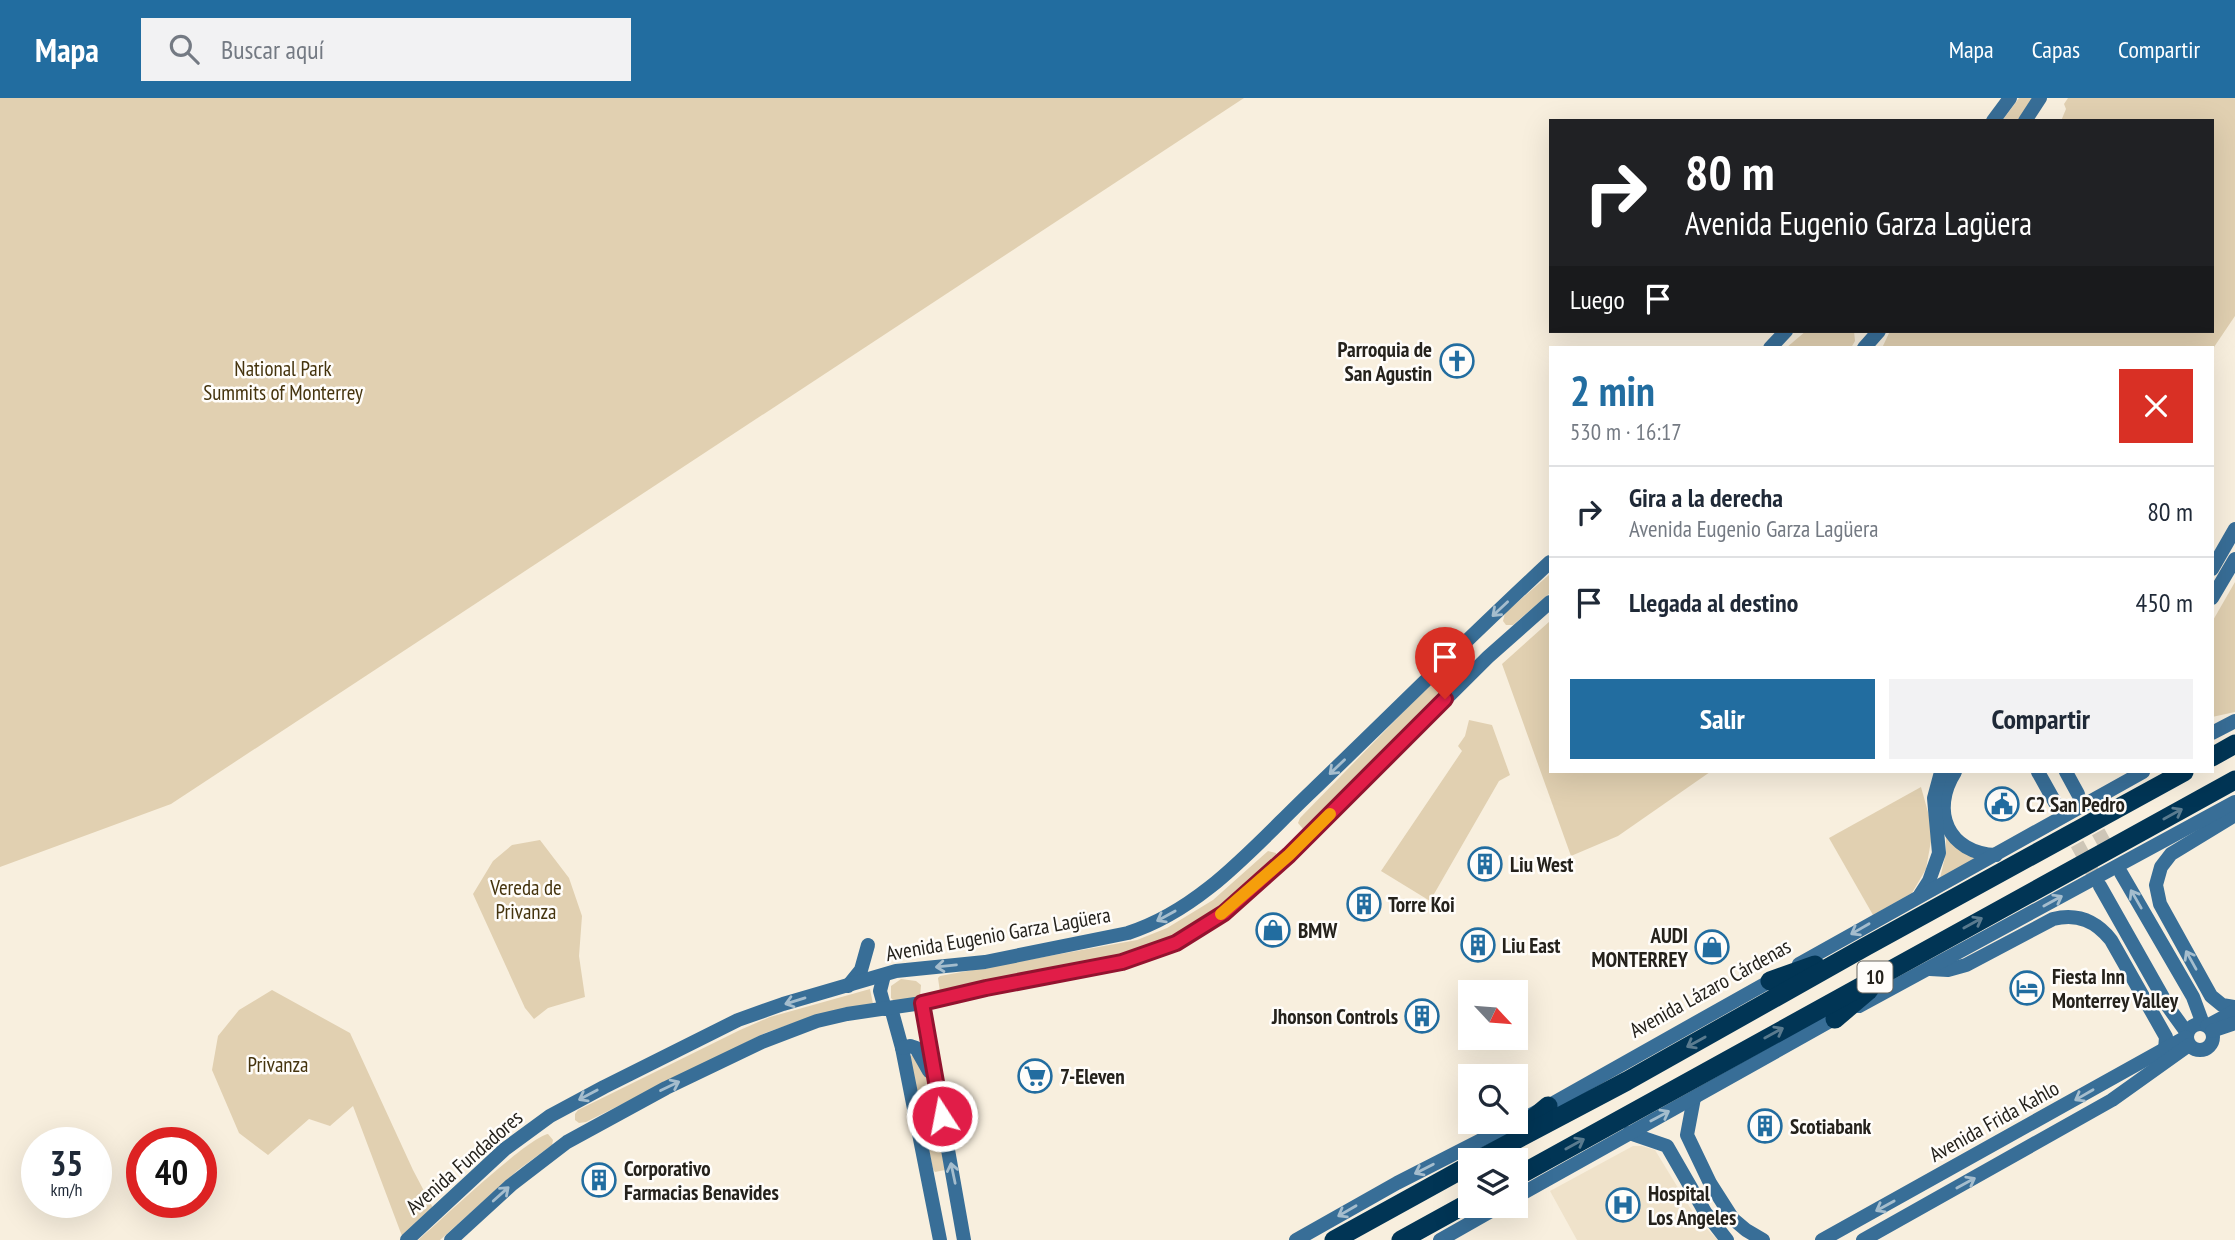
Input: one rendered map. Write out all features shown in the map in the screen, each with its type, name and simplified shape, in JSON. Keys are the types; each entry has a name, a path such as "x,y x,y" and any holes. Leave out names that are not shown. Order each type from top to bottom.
{"highway":[{"path":"2214,756 2235,744"},
{"name":"Avenida Lázaro Cárdenas","path":"1502,1148 2182,773"},
{"name":"10","path":"1528,1170 2235,779"},
{"path":"1770,981 1865,947"},
{"path":"1835,1019 1903,962"},
{"path":"1496,1148 1548,1106"},
{"path":"1334,1240 1458,1172"},
{"path":"1401,1240 1458,1209"}],"street":[{"path":"1994,119 2010,98"},
{"path":"2026,119 2040,98"},
{"path":"1772,346 1784,333"},
{"path":"2214,566 2235,529"},
{"path":"2214,595 2235,559"},
{"name":"Avenida Eugenio Garza Lagüera","path":"550,1116 719,1029 765,1010 896,971 985,962 1143,928 1176,911 1213,884 1549,563"},
{"path":"450,1240 511,1185 567,1142 596,1124 762,1042 817,1021 922,1003 1093,968 1138,958 1176,943 1224,913 1289,855 1488,656 1549,603"},
{"path":"2215,730 2235,721"},
{"path":"1919,896 1939,853 1934,799 1941,773"},
{"path":"1954,773 1944,794 1943,805 1948,827 1965,847 1982,854 1996,855"},
{"path":"2039,773 2057,806"},
{"path":"2067,773 2078,794"},
{"name":"Avenida Lázaro Cárdenas","path":"1296,1240 1397,1183 1548,1106 2137,774"},
{"path":"1528,1190 1835,1019 2235,802"},
{"path":"2235,816 2172,853 2161,867 2156,885 2160,904 2211,996 2222,1005 2235,1009"},
{"path":"2100,886 2187,1039 2195,1050 2204,1050 2213,1040 2193,997 2121,873"},
{"path":"1928,969 1948,970 1966,965 2053,919 2065,916 2086,920 2103,929 2111,940 2166,1037 2165,1050"},
{"path":"1093,940 1087,955 1093,968"},
{"path":"848,986 861,970 868,944"},
{"path":"1064,945 1067,960 1064,973"},
{"path":"884,975 880,991 902,1048 940,1240"},
{"path":"817,1021 824,1007 824,1001 819,994"},
{"path":"922,1003 963,1234"},
{"path":"2207,1027 2235,1009"},
{"path":"2187,1039 2191,1027 2235,1023"},
{"name":"Avenida Frida Kahlo","path":"1822,1240 2187,1039"},
{"name":"Avenida Frida Kahlo","path":"1863,1240 2112,1100 2187,1039"},
{"path":"902,1048 910,1046 918,1050 936,1089"},
{"path":"2112,1100 2118,1087 2117,1076"},
{"path":"1694,1098 1687,1135 1722,1205 1746,1230 1763,1240"},
{"name":"Avenida Fundadores","path":"407,1240 505,1149 550,1116"},
{"path":"1629,1133 1667,1146 1706,1212 1727,1240"},
{"path":"1667,1146 1687,1135"},
{"path":"935,1212 944,1210 955,1214 963,1234"},
{"path":"1440,1240 1479,1218"}],"shaded area":[{"name":"Hospital Los Angeles","path":"1633,1146 1655,1150 1697,1219 1718,1240 1577,1240 1550,1191"}],"green space":[{"name":"National Park Summits of Monterrey","path":"0,98 1244,98 171,804 0,867"},
{"path":"2019,98 2033,98 2019,119 2003,119"},
{"path":"2068,98 2235,98 2235,316 2214,347 1883,346 1889,333 2214,333 2214,119 2062,119 2066,109 2064,104"},
{"path":"1804,333 1854,333 1852,346 1788,346"},
{"path":"1549,575 1549,594 1513,625 1506,625 1503,621 1505,613"},
{"path":"2235,582 2235,712 2214,717 2214,619"},
{"path":"1549,622 1549,773 1709,773 1618,836 1571,856 1502,664"},
{"path":"1453,661 1463,666 1459,676 1310,828 1304,830 1298,823 1300,818"},
{"path":"1469,720 1492,725 1510,775 1499,781 1430,901 1381,871 1462,751 1458,746 1465,736"},
{"path":"1921,787 1933,830 1926,869 1912,893 1873,915 1829,838"},
{"path":"1946,834 1977,858 1940,878 1946,853"},
{"name":"Vereda de Privanza","path":"540,840 569,878 582,916 579,956 585,997 548,1008 534,1019 525,1008 473,894 493,861 512,845"},
{"path":"1268,851 1276,853 1277,858 1196,928 1141,953 940,992 940,976 1137,940 1167,928 1213,900"},
{"path":"901,979 916,981 921,985 920,997 895,1002 891,998 891,986"},
{"path":"870,989 873,1004 805,1019 765,1033 586,1122 579,1123 575,1120 578,1110 740,1030 770,1017"},
{"name":"Privanza","path":"272,990 350,1033 433,1208 402,1236 353,1106 330,1126 309,1119 268,1155 239,1133 212,1070 218,1036 239,1010"},
{"path":"917,1054 930,1088 945,1170 935,1172 909,1056"},
{"path":"548,1134 553,1140 552,1145 518,1170 440,1240 418,1240 503,1164"}],"tunnel":[{"path":"2078,795 2112,857"},
{"path":"2057,807 2100,886"}],"slow traffic":[{"path":"1221,914 1289,855 1330,814"}],"place":[{"name":"Parroquia de San Agustin","path":"1457,361"},
{"name":"C2 San Pedro","path":"2002,804"},
{"name":"Liu West","path":"1485,864"},
{"name":"Torre Koi","path":"1364,904"},
{"name":"BMW","path":"1273,930"},
{"name":"Liu East","path":"1478,945"},
{"name":"AUDI MONTERREY","path":"1712,947"},
{"name":"Fiesta Inn Monterrey Valley","path":"2027,988"},
{"name":"Jhonson Controls","path":"1422,1016"},
{"name":"7-Eleven","path":"1035,1076"},
{"name":"Scotiabank","path":"1765,1126"},
{"name":"Corporativo Farmacias Benavides","path":"599,1180"},
{"name":"Hospital Los Angeles","path":"1623,1205"}],"route":[{"path":"942,1116 922,1003 1122,962 1176,943 1224,913 1289,855 1445,699"}]}
